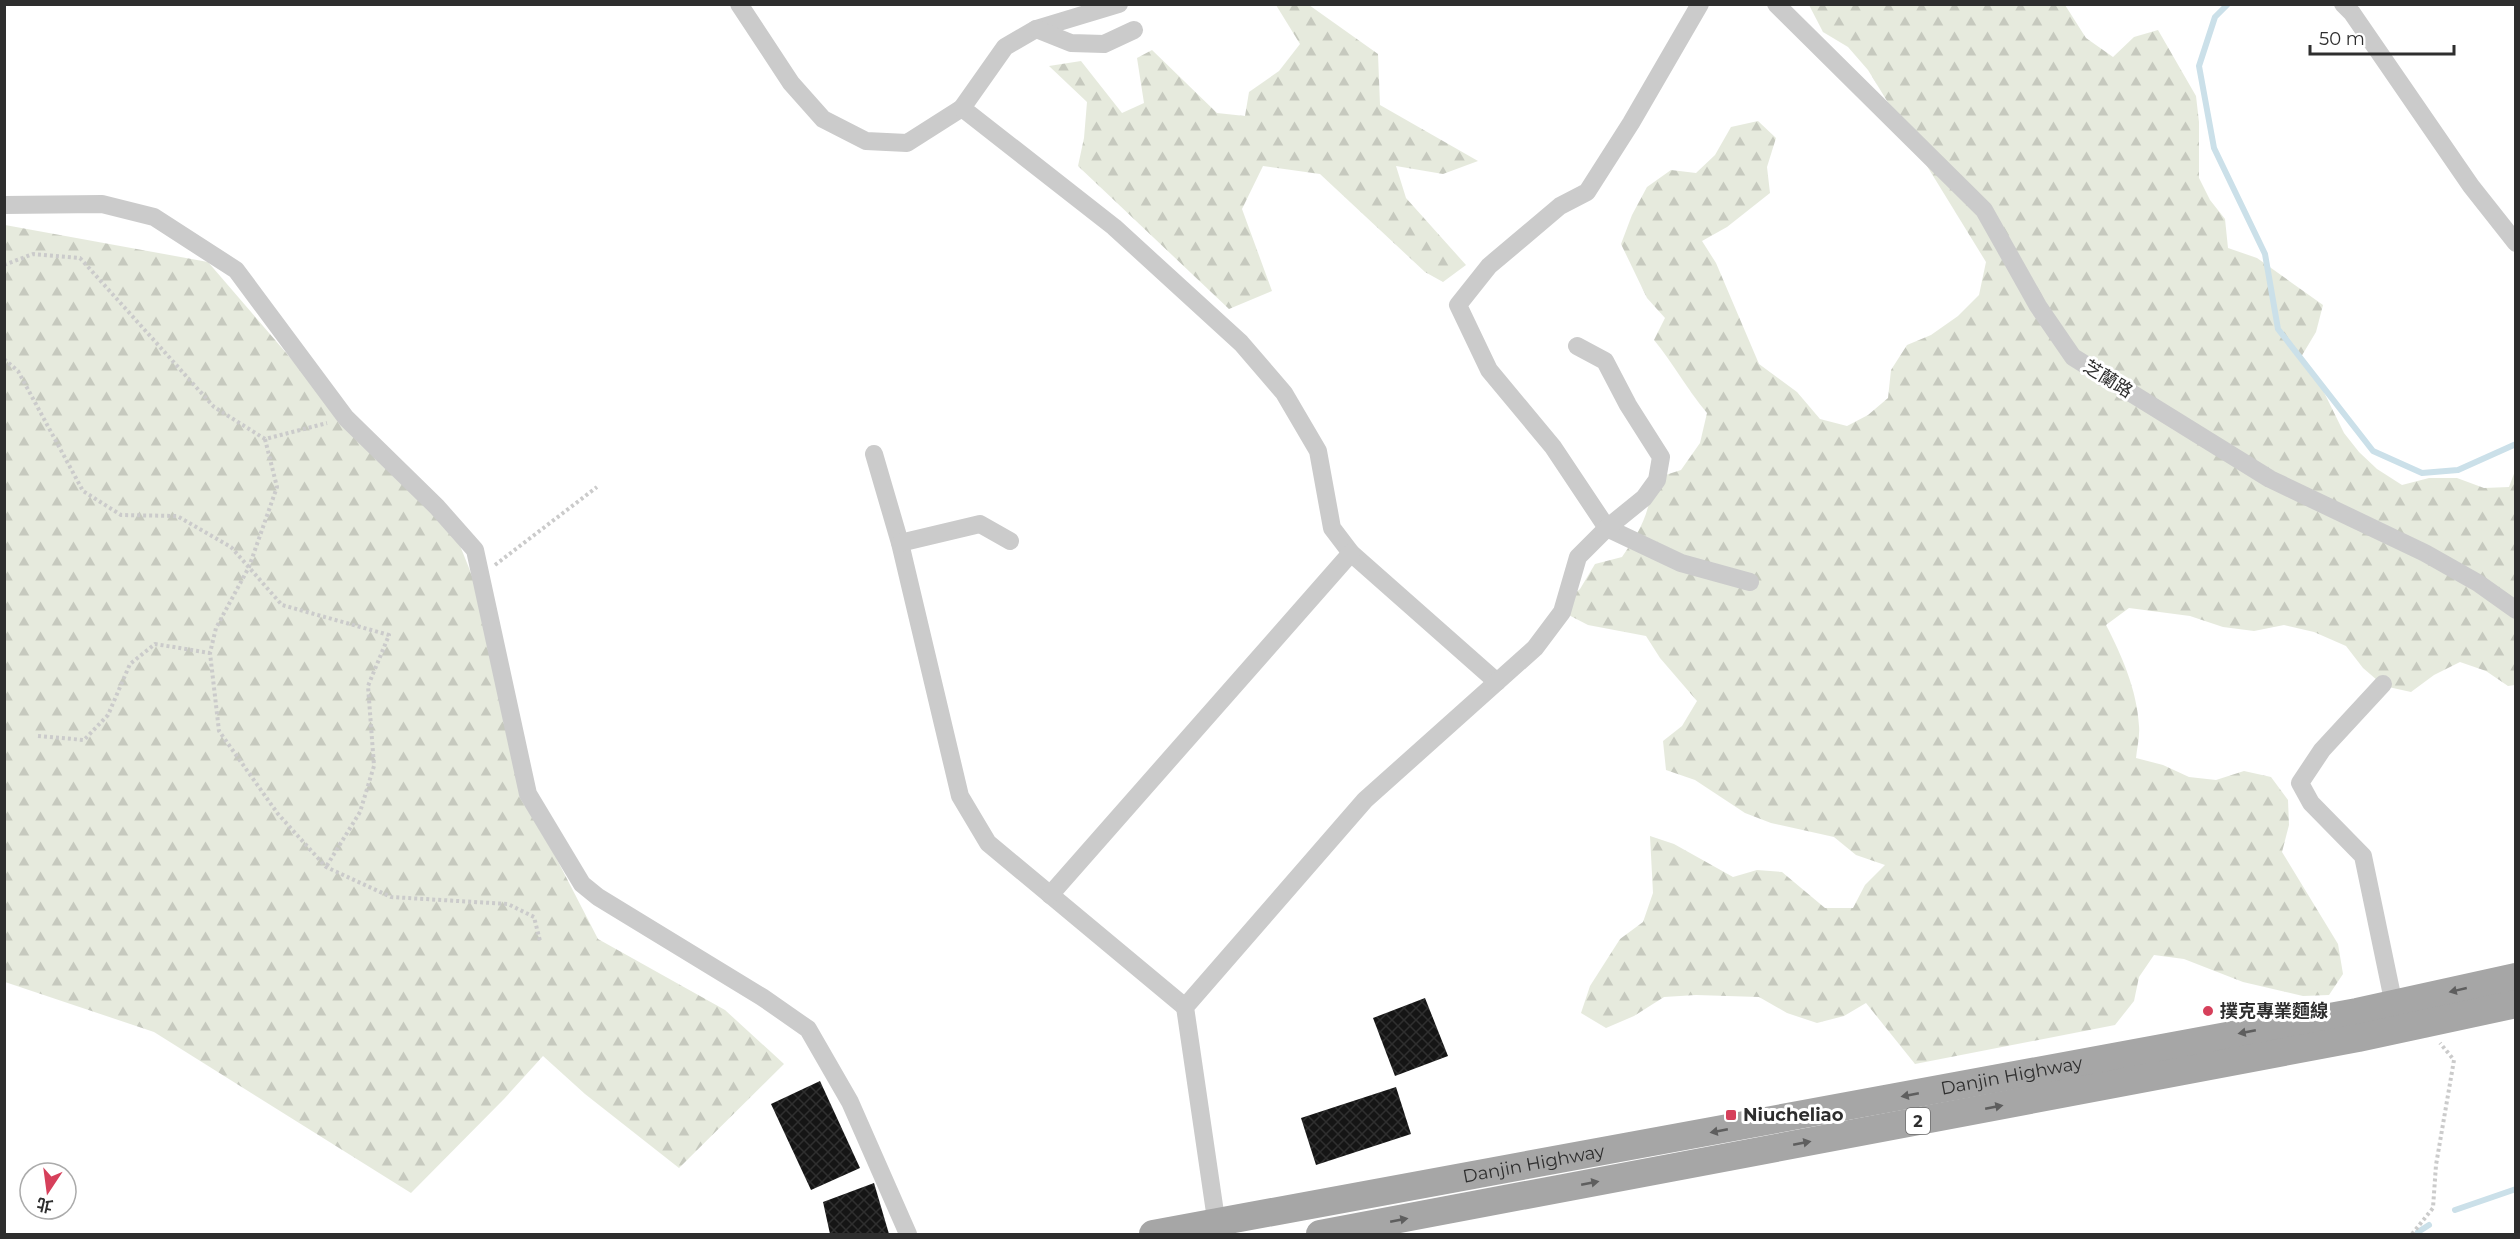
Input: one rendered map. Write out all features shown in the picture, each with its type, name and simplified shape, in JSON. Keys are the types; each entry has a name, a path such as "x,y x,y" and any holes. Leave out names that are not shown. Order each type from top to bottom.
{"main road":[{"name":"Danjin Highway","path":"1153,1234 1217,1229 2394,1005 2516,977"},
{"name":"Danjin Highway","path":"1320,1234 2425,1024 2516,1004"}],"street":[{"path":"739,4 791,83 823,119 866,141 907,143 962,108 1005,47 1036,29 1119,4"},
{"path":"1700,4 1631,123 1587,192 1560,206 1489,266 1458,305 1489,370 1553,447 1607,528 1682,563 1750,582"},
{"name":"芝蘭路","path":"1776,4 1984,210 2038,306 2073,357 2270,479 2425,553 2478,583 2516,610"},
{"path":"2343,4 2352,13 2471,186 2516,243"},
{"path":"1036,29 1071,43 1104,45 1134,30"},
{"path":"962,108 1114,227 1241,343 1284,393 1318,450 1332,528 1351,553 1497,682"},
{"path":"4,205 102,204 154,217 236,270 346,418 436,507 475,550 528,794 582,884 598,897 808,1029 850,1102 908,1234"},
{"path":"1185,1007 1365,800 1535,648 1562,612 1578,557 1607,528 1644,498 1657,480 1661,457 1628,405 1605,361 1577,346"},
{"path":"874,454 900,543 960,796 988,843 1185,1007 1217,1229"},
{"path":"900,543 980,524 1010,541"},
{"path":"1050,895 1351,553"},
{"path":"2383,684 2322,750 2300,783 2311,803 2362,856 2394,1005"}],"path":[{"path":"4,265 33,254 80,258 214,407 265,439 277,487 249,567 216,628 210,653 219,731 278,814 326,867 391,897 508,904 534,917 540,941"},
{"path":"4,359 18,371 82,491 121,515 177,516 231,547 282,604 389,635 368,686 375,766 360,813 326,867"},
{"path":"265,439 346,418"},
{"path":"480,576 597,487"},
{"path":"38,736 84,741 108,715 130,664 155,644 210,653"},
{"path":"2412,1234 2433,1208 2436,1166 2454,1060 2425,1024"}],"green space":[{"path":"1276,5 1309,5 1378,54 1380,105 1478,161 1443,174 1396,166 1406,198 1466,265 1443,282 1425,272 1320,174 1263,166 1242,209 1272,291 1229,309 1078,166 1084,138 1087,102 1049,66 1081,61 1122,113 1144,103 1137,58 1152,50 1217,113 1245,116 1249,92 1279,71 1300,44"},
{"path":"1809,5 2065,5 2086,38 2113,57 2134,37 2158,30 2196,96 2199,122 2199,178 2210,200 2225,219 2228,248 2257,258 2323,305 2316,332 2301,357 2316,376 2344,433 2359,452 2377,469 2402,485 2429,478 2457,478 2484,488 2509,487 2515,471 2515,685 2508,686 2486,671 2460,662 2434,675 2411,692 2384,686 2363,668 2346,646 2314,632 2284,625 2254,631 2223,627 2190,616 2129,608 2106,625 2123,661 2135,699 2139,730 2136,758 2163,765 2189,777 2216,780 2244,771 2271,777 2288,800 2289,825 2282,852 2338,944 2343,974 2329,995 2303,996 2243,982 2184,959 2154,955 2139,977 2134,1001 2115,1025 1915,1064 1866,1003 1844,1016 1817,1023 1787,1013 1759,997 1696,995 1664,997 1634,1016 1606,1028 1581,1013 1590,986 1620,939 1643,922 1653,893 1650,836 1674,844 1733,877 1757,870 1782,872 1825,908 1853,908 1865,885 1885,865 1856,855 1834,837 1771,823 1745,813 1695,780 1666,770 1663,741 1682,726 1697,701 1660,658 1646,636 1588,625 1557,609 1580,589 1595,564 1622,557 1635,538 1643,520 1653,479 1681,470 1700,443 1707,413 1654,340 1665,318 1647,298 1621,244 1632,215 1647,187 1671,170 1696,173 1715,155 1731,127 1758,121 1776,138 1767,167 1770,193 1727,227 1702,241 1716,263 1759,364 1797,392 1820,419 1847,426 1868,415 1888,398 1891,370 1907,345 1931,335 1958,316 1979,295 1986,262 1868,70 1848,47 1823,32"},
{"path":"5,225 208,262 312,383 459,543 502,651 534,815 598,939 725,1010 784,1064 679,1168 585,1094 543,1056 411,1193 154,1032 5,982"}],"building":[{"path":"1425,998 1448,1056 1395,1076 1373,1018"},
{"path":"820,1081 860,1168 811,1190 771,1104"},
{"path":"1396,1087 1411,1134 1316,1165 1301,1118"},
{"path":"874,1183 889,1234 830,1234 823,1202"}],"waterway":[{"path":"2228,4 2215,17 2199,66 2214,148 2265,254 2278,329 2373,451 2422,473 2458,470 2516,444"},
{"path":"2455,1210 2516,1189"},
{"path":"2419,1234 2418,1232 2429,1225"}],"place":[{"name":"撲克專業麵線","path":"2208,1011"},
{"name":"Niucheliao","path":"1731,1115"}]}
